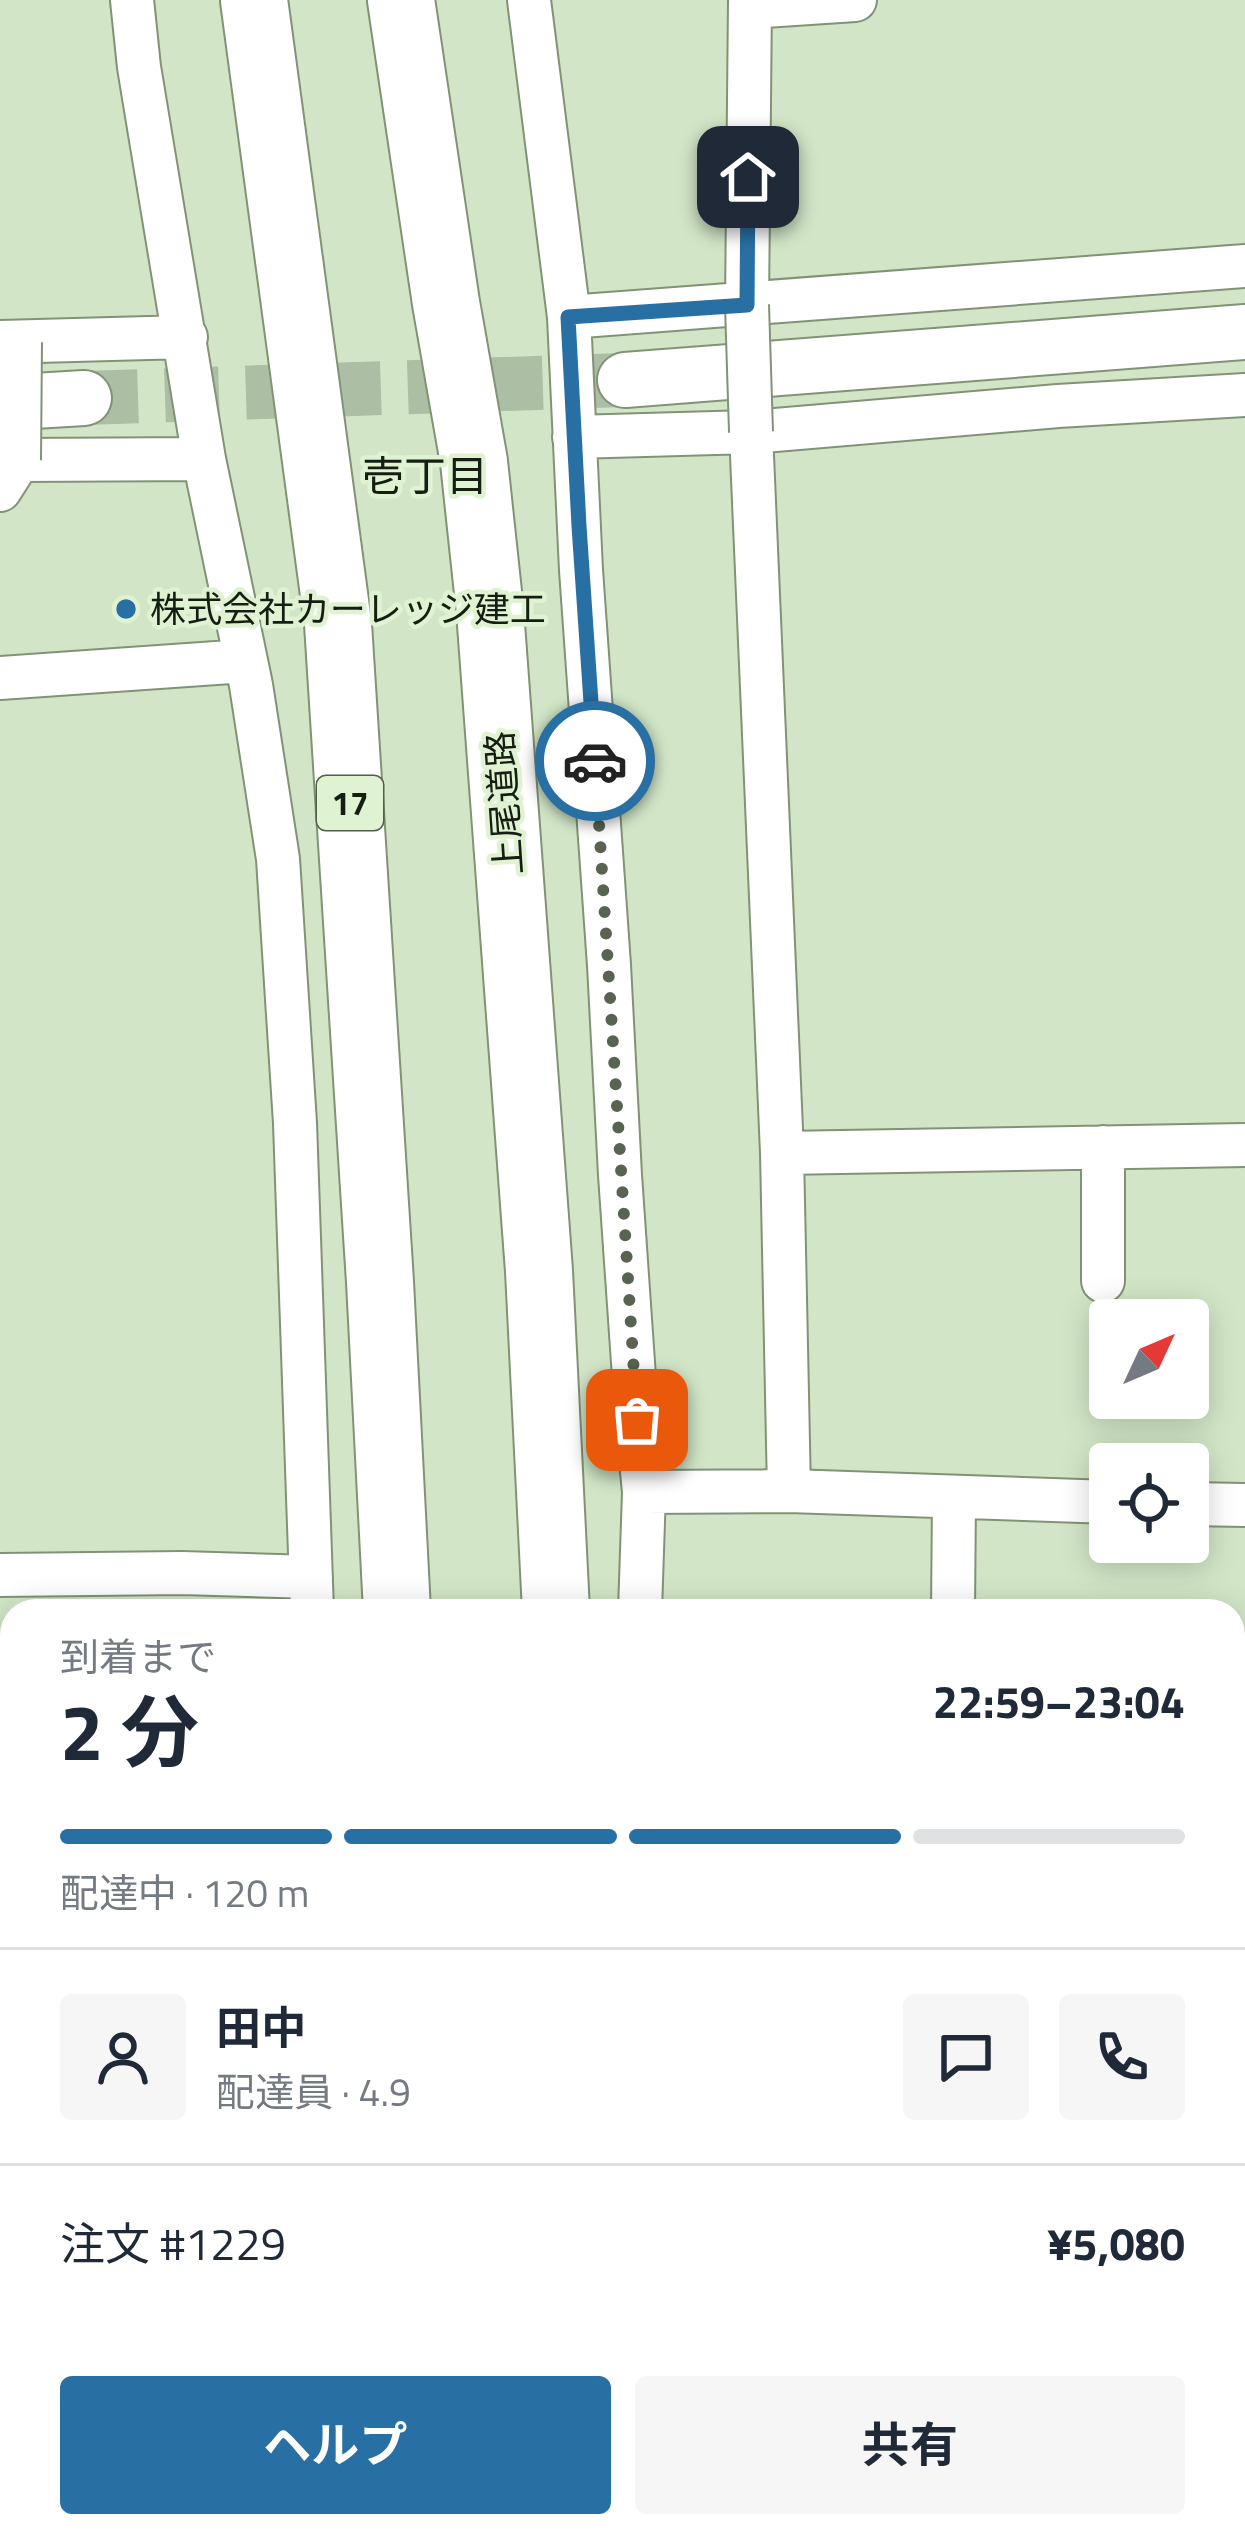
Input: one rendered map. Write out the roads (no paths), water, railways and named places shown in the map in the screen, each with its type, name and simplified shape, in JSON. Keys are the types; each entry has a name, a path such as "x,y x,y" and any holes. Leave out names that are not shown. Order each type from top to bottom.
{"highway":[{"name":"17","path":"254,0 338,624 396,1599"},
{"name":"上尾道路","path":"401,0 474,462 490,611 538,1271 555,1599"}],"street":[{"path":"0,1575 182,1573 311,1594 295,1123 278,859 205,459 139,67 132,0"},
{"path":"530,0 568,317 644,1492 640,1599"},
{"path":"789,1491 782,1153 747,305 750,3 855,0"},
{"path":"568,317 1245,266"},
{"path":"625,380 1245,332"},
{"path":"186,337 10,342 10,475 205,459"},
{"path":"574,437 751,432 1245,394"},
{"path":"0,403 84,398"},
{"path":"0,678 245,661"},
{"path":"782,1153 1245,1145"},
{"path":"1103,1148 1103,1281"},
{"path":"644,1492 789,1491 1089,1501"},
{"path":"953,1599 954,1498"},
{"path":"1209,1504 1245,1505"}],"tunnel":[{"path":"84,398 625,380"}],"place":[{"name":"株式会社カーレッジ建工","path":"126,609"}],"district":[{"name":"壱丁目","path":"425,476"}]}
